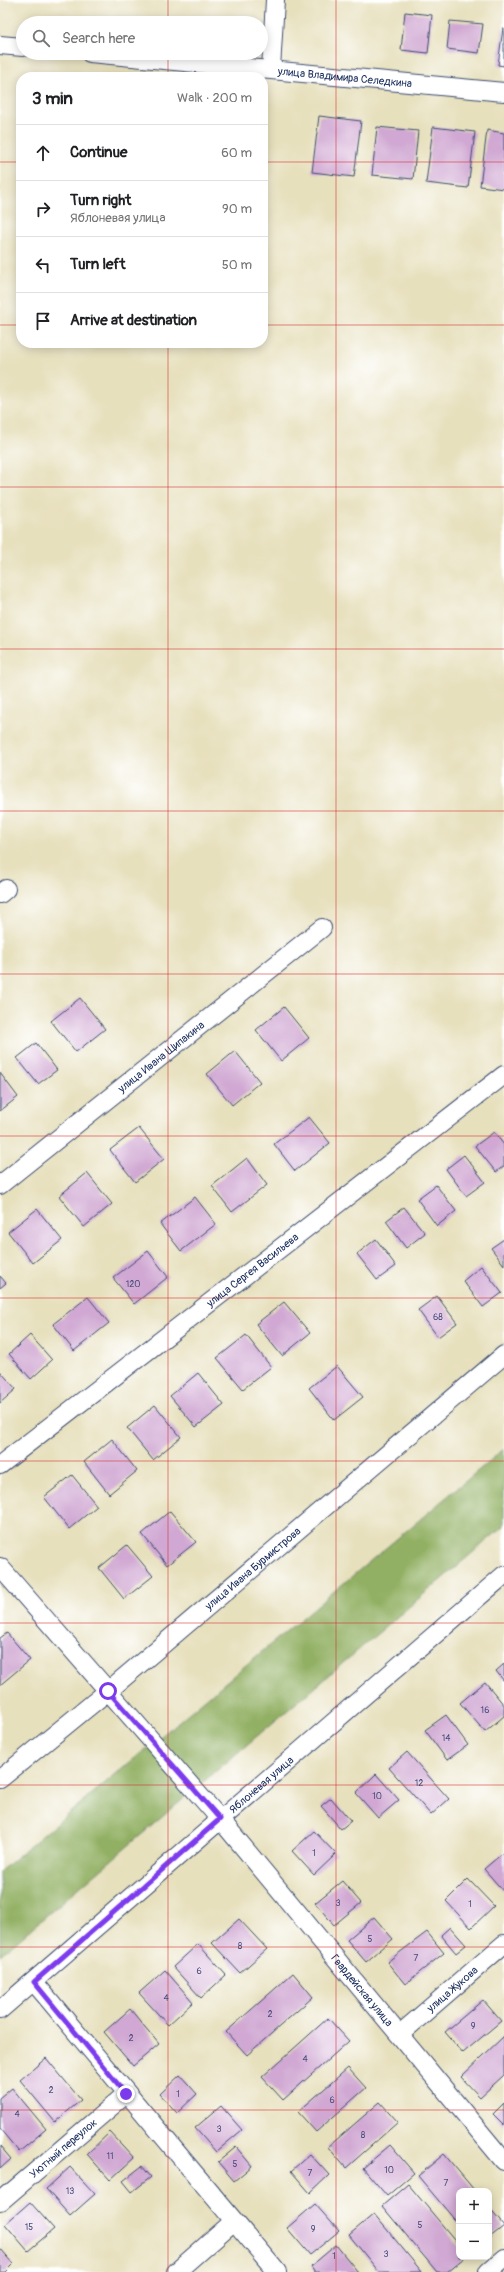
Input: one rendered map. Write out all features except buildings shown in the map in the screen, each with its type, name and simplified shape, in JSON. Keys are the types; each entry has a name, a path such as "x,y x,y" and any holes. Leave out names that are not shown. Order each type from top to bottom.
{"street":[{"path":"271,69 276,0"},
{"path":"0,45 16,46"},
{"name":"улица Владимира Селедкина","path":"169,60 504,92"},
{"name":"улица Ивана Щипакина","path":"0,1185 322,928"},
{"name":"улица Сергея Васильева","path":"0,1465 504,1075"},
{"name":"улица Ивана Бурмистрова","path":"0,1779 108,1691 504,1355"},
{"name":"Гвардейская улица","path":"0,1568 220,1819 504,2161"},
{"name":"Яблоневая улица","path":"0,2010 504,1575"},
{"name":"улица Жукова","path":"400,2034 504,1944"},
{"path":"34,1982 126,2094 277,2272"},
{"name":"Уютный переулок","path":"0,2202 126,2094"},
{"path":"176,2272 234,2221"},
{"path":"488,2272 504,2258"}],"green space":[{"path":"504,1449 504,1526 0,1955 0,1871"}],"route":[{"path":"108,1691 220,1819 34,1982 126,2094"}]}
